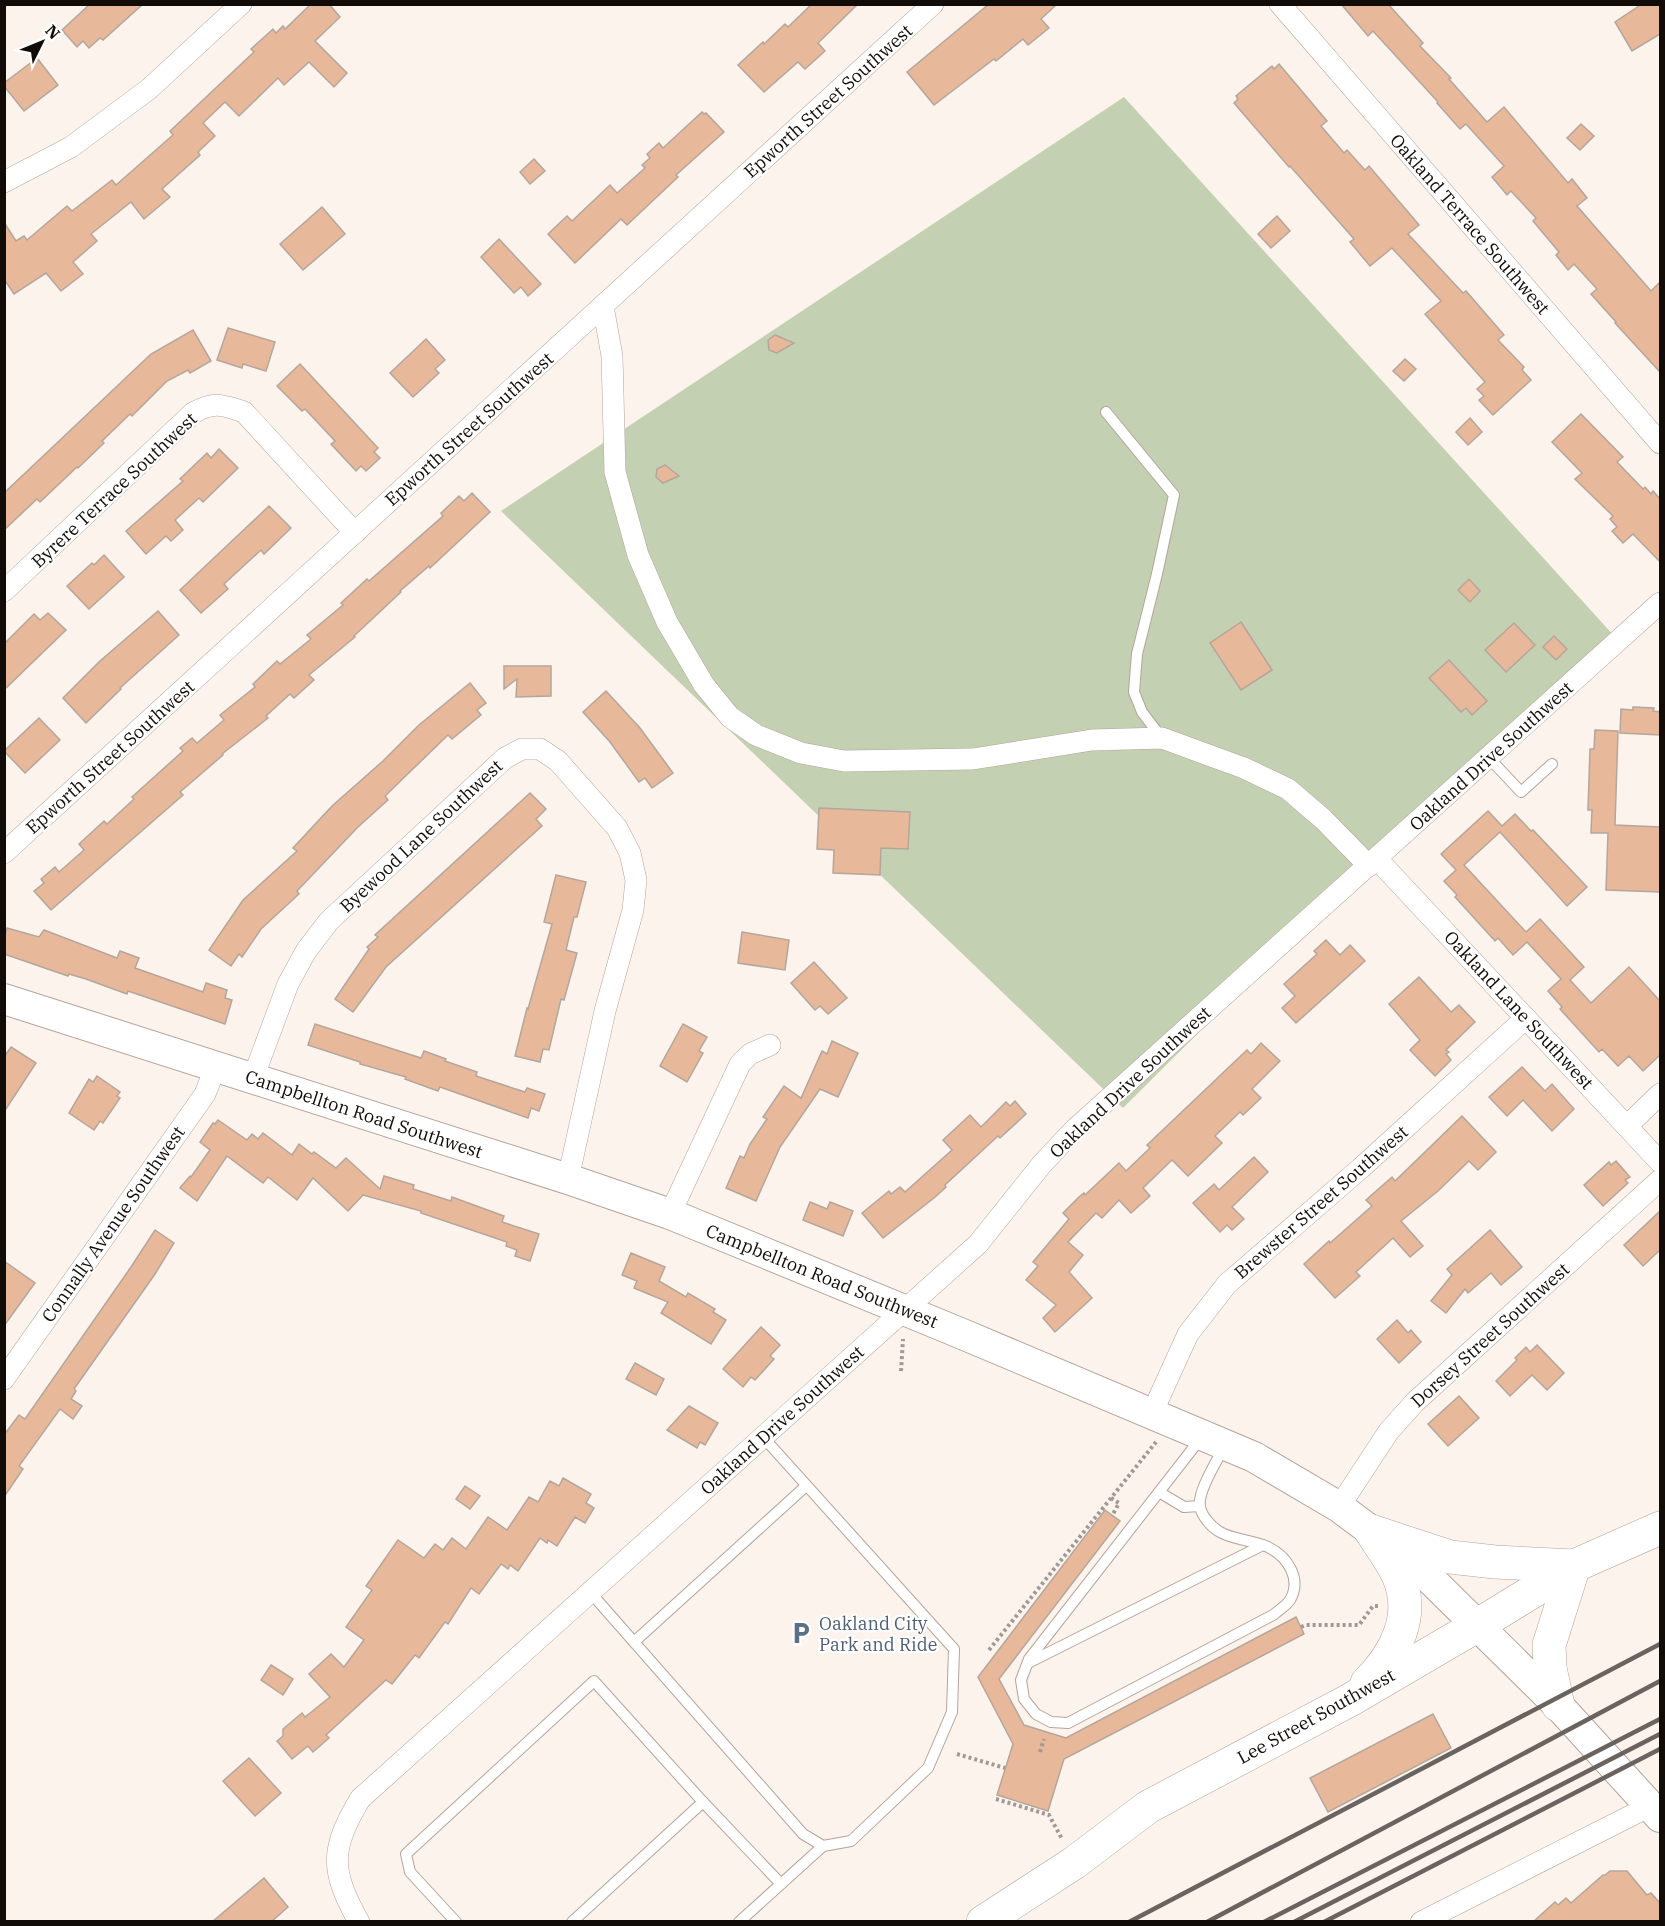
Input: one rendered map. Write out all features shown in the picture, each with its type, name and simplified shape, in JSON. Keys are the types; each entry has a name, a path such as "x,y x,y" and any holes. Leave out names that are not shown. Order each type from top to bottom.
{"main road":[{"name":"Campbellton Road Southwest","path":"4,999 568,1179 670,1214 1254,1457 1339,1507 1413,1562 1558,1704 1655,1811"},
{"name":"Lee Street Southwest","path":"983,1922 1074,1863 1148,1807 1350,1700 1574,1566 1660,1528"},
{"path":"1371,1531 1450,1557 1574,1566 1549,1645 1550,1668 1558,1704"},
{"path":"1350,1700 1381,1667 1397,1643 1405,1623 1406,1599 1398,1575 1371,1531"}],"street":[{"path":"4,182 71,147 149,89 241,4"},
{"name":"Epworth Street Southwest","path":"4,853 933,4"},
{"name":"Oakland Terrace Southwest","path":"1280,4 1660,443"},
{"path":"603,306 612,356 615,472 638,555 667,622 704,685 730,717 756,735 801,753 844,761 973,759 1092,740 1162,738"},
{"name":"Byrere Terrace Southwest","path":"4,591 193,413 206,406 220,404 244,412 356,533"},
{"name":"Oakland Drive Southwest","path":"359,1922 345,1897 337,1872 338,1851 347,1822 360,1799 906,1311 978,1244 1042,1164 1074,1130 1660,603"},
{"name":"Oakland Lane Southwest","path":"1162,738 1244,768 1288,789 1373,862 1526,1018 1660,1162"},
{"name":"Byewood Lane Southwest","path":"253,1078 288,984 306,951 329,921 505,758 522,749 540,749 558,761 617,828 630,854 636,880 633,910 605,1011 568,1179"},
{"name":"Brewster Street Southwest","path":"1162,1417 1188,1334 1227,1284 1362,1168 1526,1018"},
{"path":"670,1214 740,1064 750,1054 770,1045"},
{"name":"Connally Avenue Southwest","path":"4,1378 205,1094 216,1066"},
{"path":"1627,1126 1660,1094"},
{"name":"Dorsey Street Southwest","path":"1339,1507 1389,1431 1415,1402 1660,1180"},
{"path":"1421,1922 1655,1811"}],"lane":[{"path":"1106,412 1174,495 1137,654 1134,692 1142,712 1162,738"},
{"path":"1489,758 1521,792 1552,764"},
{"path":"740,1922 823,1846 851,1841 928,1768 952,1712 954,1649 763,1437"},
{"path":"1214,1440 1200,1506 1206,1520 1220,1532 1263,1545 1282,1557 1293,1572 1296,1586 1289,1602 1273,1615 1068,1723 1051,1722 1036,1714 1024,1699 1021,1680 1028,1663 1159,1492 1214,1440"},
{"path":"634,1642 806,1486"},
{"path":"1159,1492 1184,1507 1200,1506"},
{"path":"1028,1663 1263,1545"},
{"path":"590,1592 803,1834 823,1846"},
{"path":"456,1922 410,1872 406,1854 594,1681 703,1802 781,1884"},
{"path":"572,1922 703,1802"}],"path":[{"path":"989,1650 1111,1498 1162,1417"},
{"path":"1111,1498 1119,1503 1112,1515"},
{"path":"1301,1627 1306,1625 1359,1625 1372,1606 1382,1606"},
{"path":"1040,1752 1044,1739"},
{"path":"957,1754 1005,1768"},
{"path":"996,1799 1049,1815"}],"green space":[{"path":"1124,97 1616,638 1384,848 1123,1108 501,511"}],"building":[{"path":"90,4 143,4 103,40 100,38 89,48 83,41 77,47 62,30"},
{"path":"311,4 329,4 340,17 315,41 347,73 334,87 309,62 284,85 278,78 239,116 225,102 203,123 215,136 198,152 200,155 162,189 170,197 144,219 131,202 91,234 97,241 73,262 83,274 61,291 46,273 14,294 4,279 4,222 16,241 24,236 27,240 67,206 72,211 112,180 116,185 173,135 170,131 254,52 251,49 273,29 276,33 283,26 285,29"},
{"path":"812,4 858,4 818,43 825,51 805,69 798,62 764,92 738,65 785,24 788,27"},
{"path":"989,4 1057,4 1041,19 1049,28 1028,45 1023,39 934,105 907,72"},
{"path":"1341,4 1388,4 1423,43 1420,46 1451,78 1449,79 1487,122 1504,107 1568,183 1572,179 1587,198 1577,206 1651,291 1660,282 1660,372 1591,294 1597,289 1574,264 1568,270 1556,255 1559,252 1533,221 1536,218 1511,191 1507,195 1492,177 1504,166 1466,124 1460,129 1373,31 1368,36"},
{"path":"1642,4 1660,4 1660,34 1632,51 1615,22"},
{"path":"37,58 58,85 24,111 4,83"},
{"path":"1279,64 1327,121 1321,126 1344,153 1347,150 1365,170 1369,166 1419,225 1408,234 1463,293 1466,291 1504,335 1498,340 1524,367 1522,370 1531,380 1493,415 1479,400 1484,396 1477,389 1485,382 1425,314 1441,301 1392,248 1370,266 1350,242 1354,239 1234,103 1238,99 1236,96 1272,66 1274,69"},
{"path":"702,112 706,113 724,132 676,175 678,177 627,225 621,219 575,263 548,234 567,216 572,221 610,185 617,193 645,168 642,165 650,158 647,154 659,143 663,148"},
{"path":"1581,124 1594,136 1580,150 1567,138"},
{"path":"534,159 545,171 530,184 520,172"},
{"path":"322,207 345,234 303,270 280,244"},
{"path":"1277,216 1290,231 1271,248 1258,234"},
{"path":"499,239 541,284 528,296 521,287 514,293 481,257"},
{"path":"228,328 275,342 266,371 243,364 242,368 217,360"},
{"path":"193,330 211,361 190,373 188,370 167,381 132,416 130,414 102,441 104,443 78,468 40,502 37,499 4,530 4,493 151,354"},
{"path":"775,335 794,343 777,353 769,350 768,340"},
{"path":"426,339 445,360 435,369 439,373 413,397 390,373"},
{"path":"1405,359 1416,369 1404,381 1393,371"},
{"path":"300,364 378,448 374,452 380,458 366,471 361,466 356,471 331,444 335,441 305,409 302,411 277,386"},
{"path":"1581,414 1623,457 1617,462 1643,489 1645,487 1651,494 1653,491 1660,499 1660,562 1633,534 1623,543 1612,531 1617,527 1610,519 1613,516 1575,479 1582,473 1552,442"},
{"path":"1470,418 1482,432 1468,445 1456,432"},
{"path":"219,449 238,468 203,502 199,498 175,520 183,530 171,541 166,536 146,554 126,531 183,481 180,479 207,453 211,458"},
{"path":"665,465 679,476 663,483 656,477 657,469"},
{"path":"472,493 490,512 430,568 429,566 400,591 355,637 309,675 314,680 294,698 290,694 266,716 268,718 222,754 180,792 183,795 51,910 34,891 44,883 41,879 55,867 59,872 84,850 79,844 104,821 107,824 134,799 132,797 183,751 180,748 192,738 197,743 224,720 220,715 255,687 253,684 277,661 280,664 311,639 307,635 343,605 341,603 367,579 369,581 443,516 441,513 459,496 464,501"},
{"path":"269,506 291,528 264,554 261,550 224,584 228,589 201,613 180,590"},
{"path":"104,555 124,577 89,609 67,586"},
{"path":"1469,579 1480,591 1470,602 1458,590"},
{"path":"158,611 179,635 120,688 86,723 63,698 100,661"},
{"path":"48,613 66,630 4,690 4,644 34,614 40,620"},
{"path":"1241,622 1272,670 1241,690 1210,643"},
{"path":"1514,623 1535,645 1506,672 1485,650"},
{"path":"1554,636 1567,649 1556,660 1543,647"},
{"path":"1449,660 1487,701 1472,715 1466,708 1461,712 1429,678"},
{"path":"504,666 551,666 551,696 516,697 517,679 504,689"},
{"path":"470,683 486,703 477,710 481,715 452,739 448,735 385,796 388,800 358,827 297,891 299,894 261,929 242,957 239,954 231,966 209,950 243,900 297,851 293,848 332,806 383,761 419,725"},
{"path":"606,691 640,728 673,773 652,788 645,778 639,782 610,742 583,712"},
{"path":"1633,707 1654,708 1653,711 1660,712 1660,735 1620,733 1621,709 1633,710"},
{"path":"39,718 60,740 25,773 4,751"},
{"path":"1595,730 1618,731 1615,825 1660,827 1660,892 1606,890 1608,833 1591,833 1592,810 1588,810 1590,749 1594,749"},
{"path":"530,793 546,809 536,819 542,826 386,967 353,1012 335,999 369,949 367,947 378,937 375,935"},
{"path":"819,808 910,812 908,849 881,848 880,875 833,873 834,850 817,849"},
{"path":"1488,811 1502,826 1515,814 1587,887 1567,906 1500,832 1464,865 1526,932 1540,919 1584,967 1570,980 1591,1003 1629,967 1660,1001 1660,1055 1643,1071 1629,1056 1618,1066 1602,1049 1599,1052 1560,1009 1562,1007 1548,991 1561,979 1527,942 1513,955 1498,938 1495,941 1455,897 1457,895 1444,881 1456,870 1441,854"},
{"path":"556,875 586,882 566,950 577,953 564,1000 561,999 549,1050 543,1049 540,1062 515,1056 552,924 544,922"},
{"path":"7,928 39,937 44,930 117,958 120,951 139,958 135,968 203,992 206,983 227,990 225,998 232,1000 225,1024 128,991 127,994 4,954"},
{"path":"742,932 789,940 785,970 738,963"},
{"path":"1326,940 1340,955 1350,945 1365,961 1296,1023 1282,1008 1295,996 1284,984 1317,954 1314,951"},
{"path":"814,962 847,998 828,1014 820,1006 815,1010 791,983"},
{"path":"1419,977 1451,1012 1459,1005 1475,1022 1446,1050 1451,1060 1435,1076 1410,1050 1420,1040 1389,1004"},
{"path":"315,1024 421,1058 424,1051 477,1072 476,1076 525,1092 527,1088 545,1094 539,1111 531,1108 528,1118 440,1087 438,1091 405,1079 406,1077 360,1064 360,1062 308,1045"},
{"path":"683,1024 707,1037 699,1051 703,1053 687,1082 660,1066"},
{"path":"832,1041 858,1053 838,1097 820,1089 780,1147 756,1201 726,1188 740,1156 744,1158 750,1144 767,1119 763,1117 784,1086 801,1098 822,1051 827,1054"},
{"path":"1261,1043 1280,1061 1252,1089 1261,1098 1243,1115 1240,1112 1215,1136 1222,1143 1188,1176 1172,1160 1143,1188 1150,1196 1131,1213 1119,1200 1102,1218 1096,1213 1068,1242 1083,1255 1069,1272 1092,1298 1055,1332 1043,1318 1056,1305 1026,1280 1038,1266 1033,1262 1069,1219 1063,1213 1119,1163 1126,1171 1150,1148 1147,1145 1247,1050 1251,1054"},
{"path":"11,1047 36,1063 4,1112 4,1057"},
{"path":"1522,1067 1545,1091 1552,1084 1574,1109 1552,1131 1523,1100 1507,1116 1489,1097"},
{"path":"97,1076 120,1092 117,1096 120,1098 103,1123 100,1121 94,1130 69,1113 89,1079 93,1082"},
{"path":"1015,1101 1026,1114 1000,1138 998,1136 934,1198 883,1238 862,1213 889,1191 891,1194 900,1187 905,1192 952,1150 943,1140 970,1115 981,1127 1006,1102 1010,1106"},
{"path":"1462,1116 1496,1152 1478,1170 1469,1161 1438,1191 1401,1221 1423,1246 1410,1257 1393,1238 1356,1272 1360,1276 1335,1298 1304,1264 1372,1206 1366,1200 1392,1177 1395,1181"},
{"path":"218,1120 247,1140 252,1134 258,1139 263,1133 292,1155 299,1144 336,1168 346,1158 380,1189 384,1176 414,1185 413,1189 451,1201 452,1197 504,1216 502,1222 539,1234 530,1261 515,1256 517,1250 506,1246 507,1242 421,1213 421,1211 363,1195 348,1211 313,1178 297,1200 268,1177 263,1183 227,1156 197,1201 180,1188 191,1177 210,1150 200,1142 213,1123 215,1124"},
{"path":"1254,1157 1268,1172 1232,1207 1244,1219 1232,1230 1227,1225 1220,1232 1193,1203 1214,1184 1219,1190"},
{"path":"1616,1161 1630,1177 1625,1180 1628,1183 1603,1206 1584,1185 1609,1162 1611,1165"},
{"path":"810,1202 827,1209 830,1202 853,1211 843,1236 803,1220"},
{"path":"1660,1211 1660,1250 1643,1266 1624,1245"},
{"path":"155,1230 174,1243 155,1274 74,1389 76,1391 71,1399 82,1406 73,1419 60,1409 19,1466 23,1469 4,1497 4,1435 19,1415 25,1419"},
{"path":"1490,1230 1522,1267 1501,1285 1491,1273 1468,1293 1465,1289 1446,1313 1431,1301 1452,1275 1447,1269"},
{"path":"631,1253 665,1267 659,1281 686,1297 688,1293 715,1309 713,1312 726,1320 711,1344 661,1313 668,1302 634,1288 637,1281 622,1275"},
{"path":"4,1261 35,1283 4,1326"},
{"path":"1397,1320 1408,1333 1411,1330 1421,1342 1399,1363 1377,1339"},
{"path":"761,1327 780,1345 770,1356 774,1359 755,1380 751,1377 743,1387 723,1369"},
{"path":"1537,1345 1564,1373 1547,1390 1532,1375 1510,1396 1496,1381 1517,1360 1515,1358 1526,1347 1530,1352"},
{"path":"635,1363 664,1379 656,1395 626,1379"},
{"path":"1459,1396 1479,1418 1448,1446 1428,1424"},
{"path":"689,1406 718,1423 705,1445 700,1442 697,1448 667,1430"},
{"path":"563,1478 591,1494 586,1503 594,1508 585,1523 575,1517 557,1546 540,1538 518,1571 510,1565 508,1569 501,1564 479,1594 471,1588 448,1624 445,1622 419,1658 415,1655 392,1684 386,1680 326,1735 329,1738 313,1752 308,1746 292,1759 277,1741 283,1736 283,1729 302,1713 305,1717 330,1697 309,1674 331,1654 344,1667 364,1640 346,1627 372,1590 366,1586 398,1540 424,1558 435,1544 443,1550 452,1538 466,1549 488,1517 507,1530 529,1497 538,1502 550,1481 559,1486"},
{"path":"465,1486 480,1496 470,1509 456,1499"},
{"path":"1105,1510 1120,1521 999,1679 1024,1725 1066,1738 1296,1617 1304,1634 1064,1759 1048,1811 997,1795 1013,1744 978,1677"},
{"path":"271,1665 293,1679 283,1695 261,1680"},
{"path":"1433,1714 1451,1748 1328,1812 1310,1778"},
{"path":"249,1758 281,1793 255,1816 223,1781"},
{"path":"1610,1871 1627,1871 1647,1895 1651,1893 1660,1903 1660,1922 1533,1922 1555,1902 1558,1905 1566,1898 1571,1903"},
{"path":"264,1878 288,1907 271,1922 212,1922"}],"railway":[{"path":"1129,1922 1660,1644"},
{"path":"1207,1922 1660,1681"},
{"path":"1264,1922 1660,1719"},
{"path":"1294,1922 1660,1734"},
{"path":"1324,1922 1660,1749"}],"place":[{"name":"Oakland City Park and Ride","path":"801,1633"}]}
